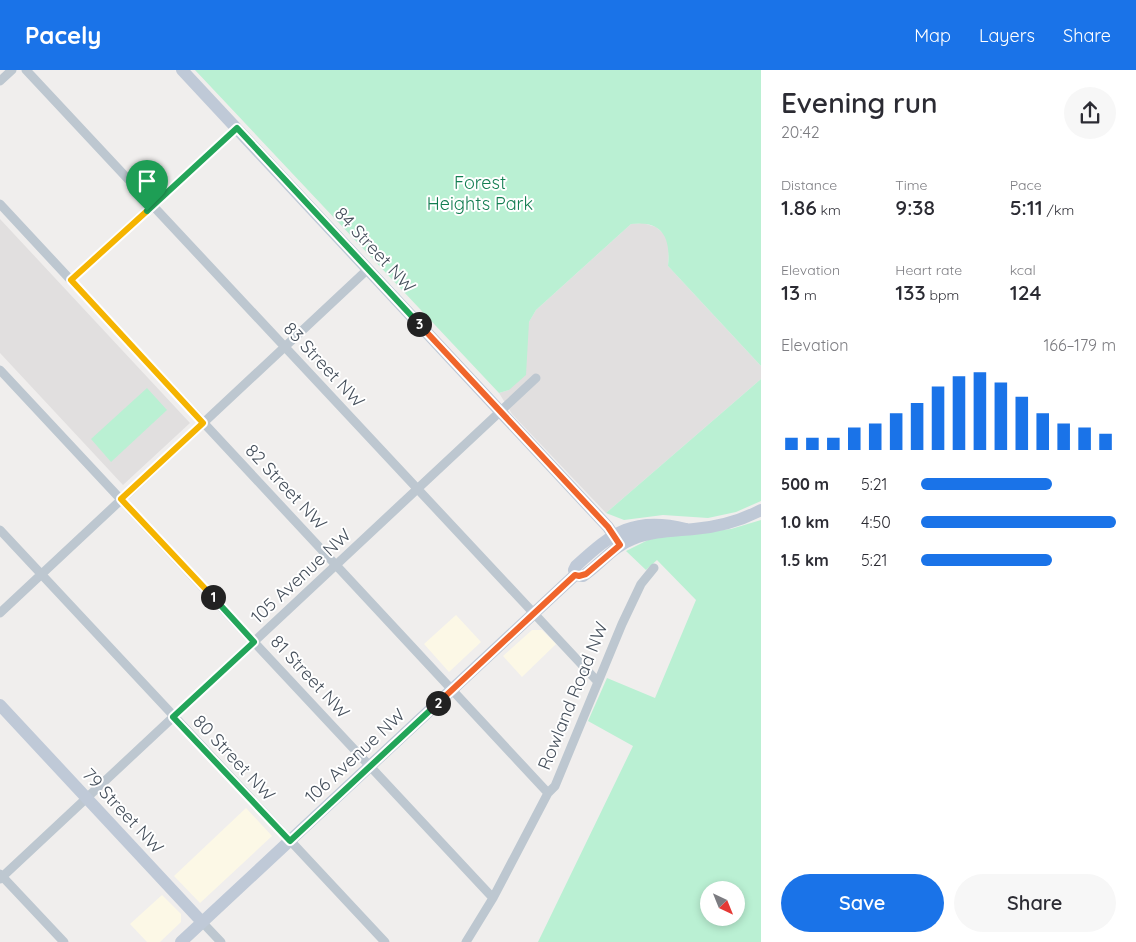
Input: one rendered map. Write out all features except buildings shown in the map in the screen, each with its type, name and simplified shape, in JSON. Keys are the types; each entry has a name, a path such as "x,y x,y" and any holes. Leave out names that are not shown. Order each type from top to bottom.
{"main road":[{"name":"84 Street NW","path":"182,70 617,539"},
{"path":"617,539 633,527 670,525 686,529 720,525 739,520 761,510"},
{"name":"106 Avenue NW","path":"181,942 575,575 574,570 576,566 599,545 617,539"},
{"name":"79 Street NW","path":"0,705 202,922"}],"street":[{"path":"0,81 12,70"},
{"name":"83 Street NW","path":"26,70 598,682"},
{"path":"71,280 237,128"},
{"name":"82 Street NW","path":"0,204 337,564 548,793"},
{"path":"0,612 368,269"},
{"name":"81 Street NW","path":"0,370 493,898"},
{"name":"105 Avenue NW","path":"1,876 87,798 536,378"},
{"name":"80 Street NW","path":"0,530 384,942"},
{"name":"Rowland Road NW","path":"466,942 493,898 548,793 556,786 626,616 641,584 654,568"},
{"path":"1,876 64,942"},
{"name":"79 Street NW","path":"202,922 221,942"}],"shaded area":[{"path":"0,219 190,423 123,485 0,353"},
{"path":"643,223 656,227 666,236 669,247 668,266 761,366 761,379 606,513 512,414 499,393 509,390 529,322 536,310 631,224"},
{"path":"456,615 481,642 449,672 424,644"},
{"path":"532,630 542,630 556,644 522,677 503,656"},
{"path":"246,808 272,836 200,903 174,876"},
{"path":"162,895 181,914 181,922 160,942 147,942 130,924"}],"green space":[{"name":"Forest Heights Park","path":"195,70 761,70 761,366 668,266 668,247 662,233 650,225 642,223 631,224 536,310 529,322 526,375 509,390 499,393"},
{"path":"761,379 761,501 736,512 708,518 663,515 624,520 606,513"},
{"path":"147,388 167,410 111,462 91,439"},
{"path":"761,520 761,942 538,942 633,746 588,721 607,678 655,698 696,600 657,560 646,570 626,551 648,540 659,537 731,529"}],"route":[{"path":"237,128 608,527 620,545 583,576 575,575 290,841 173,717 254,642 121,499 203,423 71,280 147,211 237,128"}]}
